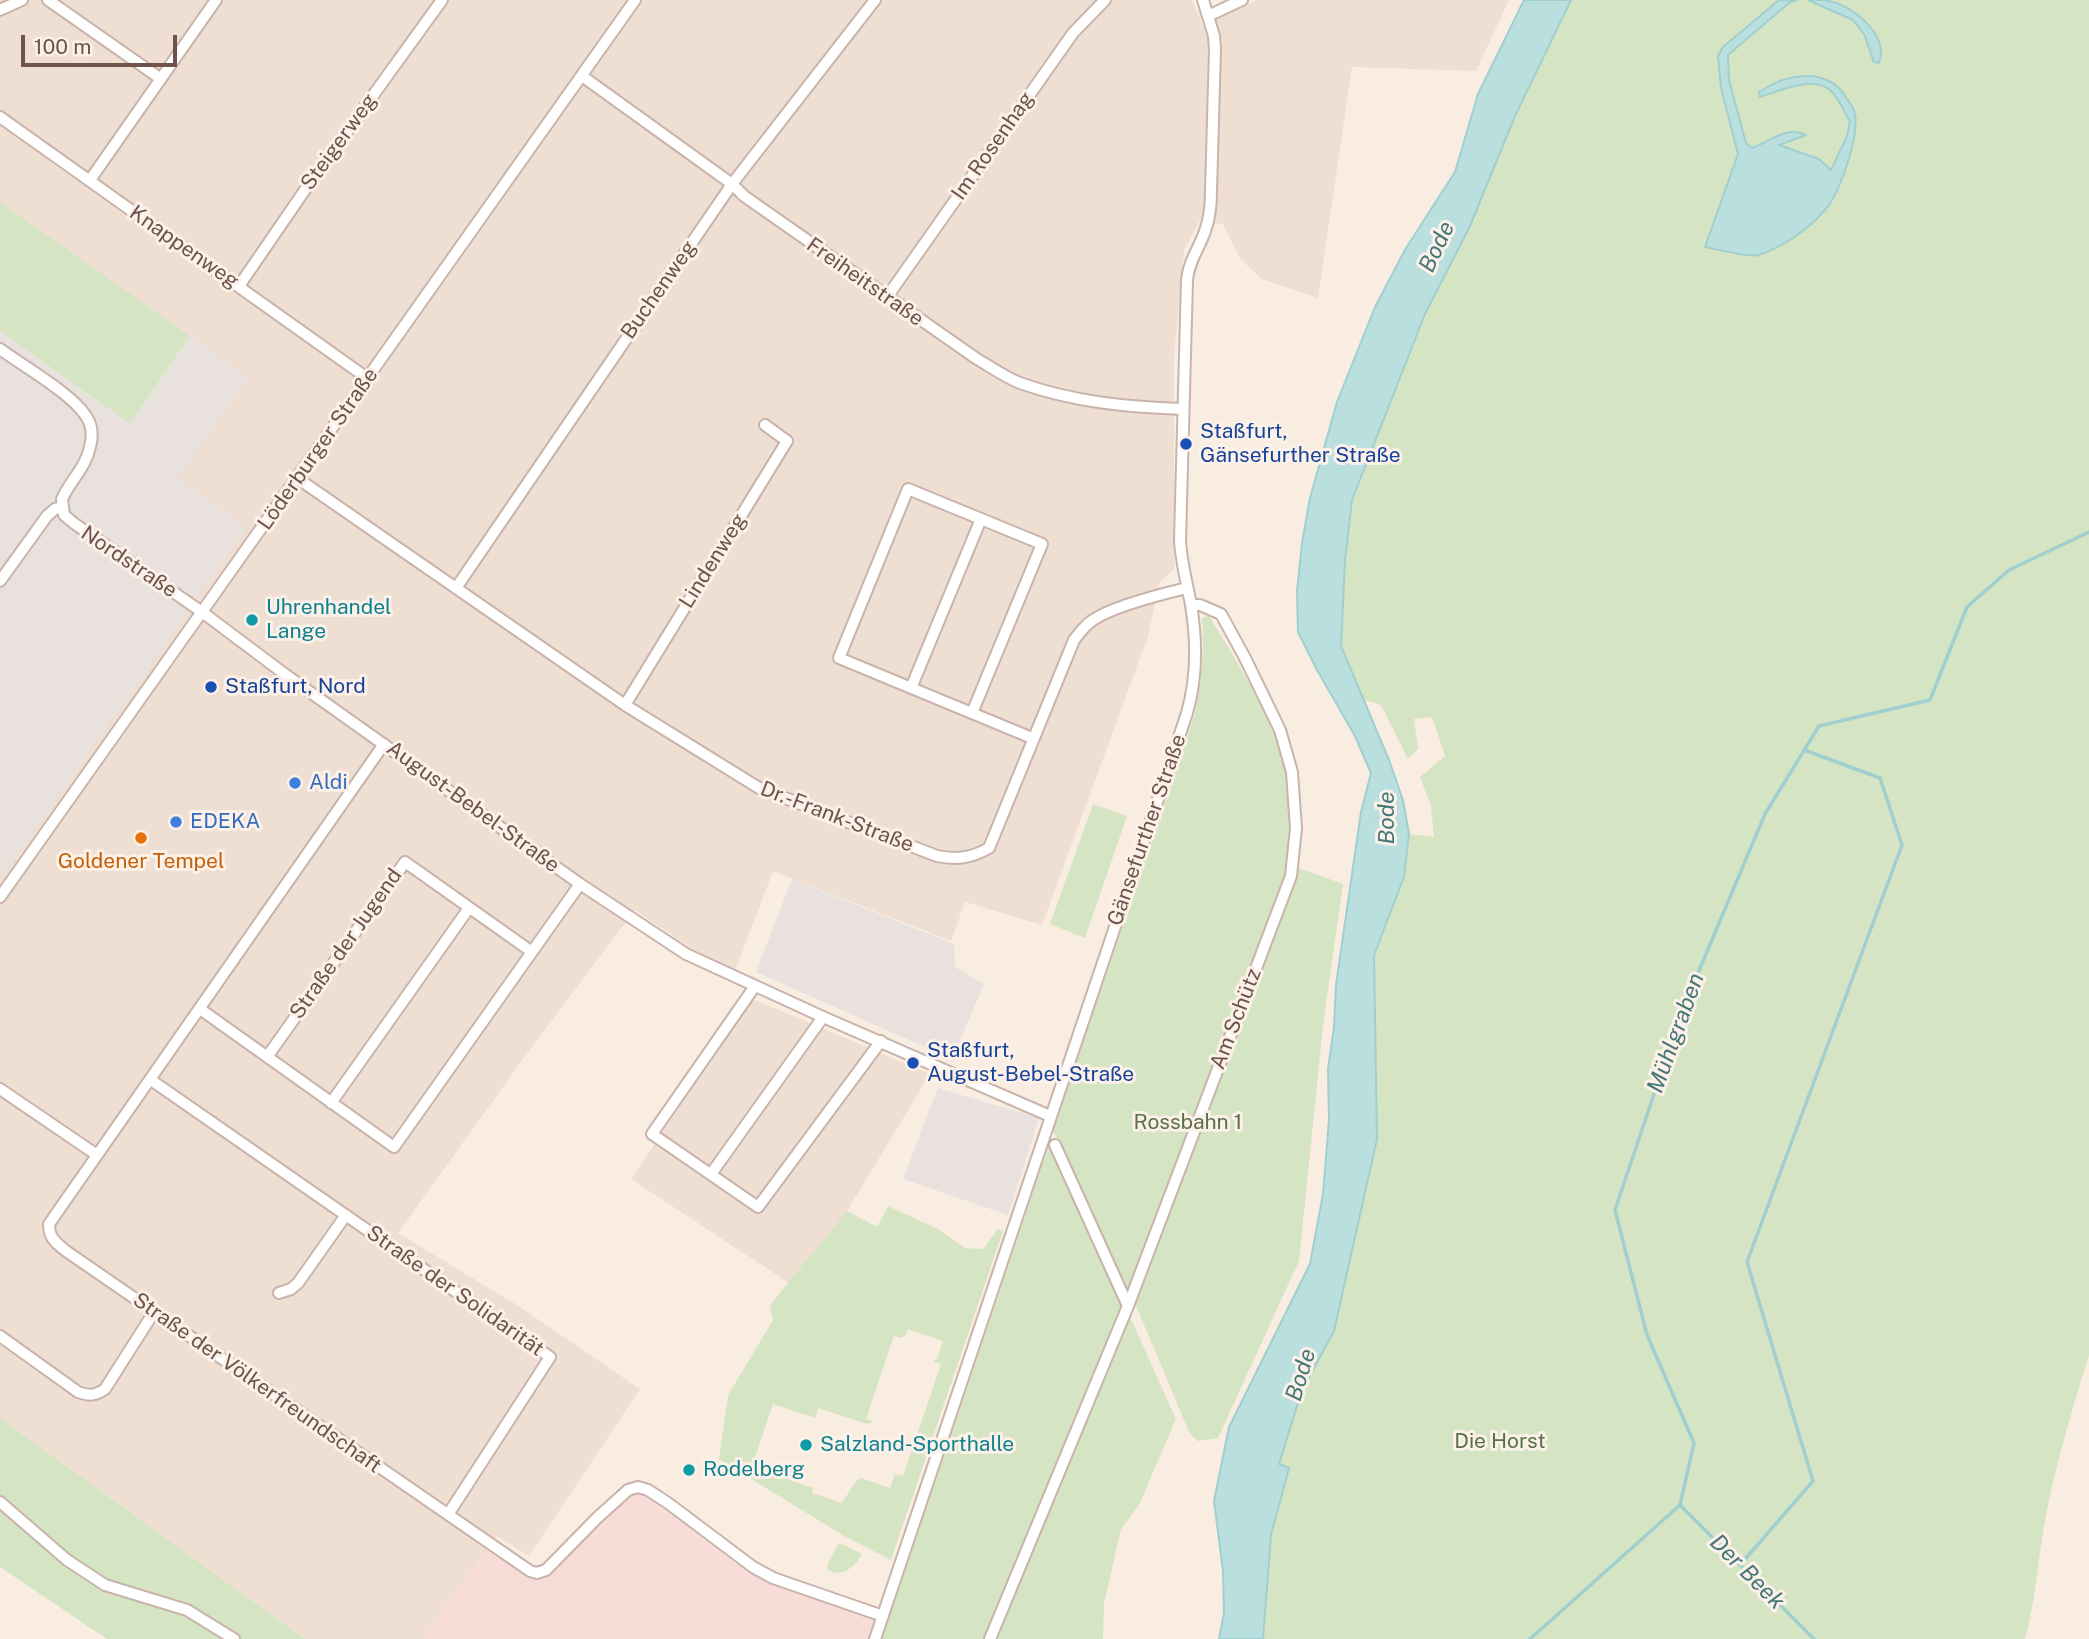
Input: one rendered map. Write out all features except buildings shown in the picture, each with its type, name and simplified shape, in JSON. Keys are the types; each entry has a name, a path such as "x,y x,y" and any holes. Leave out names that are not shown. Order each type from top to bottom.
{"street":[{"path":"0,10 22,0"},
{"path":"48,0 161,79"},
{"path":"90,180 216,0"},
{"name":"Steigerweg","path":"239,286 442,0"},
{"name":"Löderburger Straße","path":"0,897 635,0"},
{"name":"Buchenweg","path":"456,588 733,184 875,0"},
{"name":"Im Rosenhag","path":"887,297 1073,33 1105,0"},
{"name":"Gänsefurther Straße","path":"875,1639 1187,713 1193,688 1195,662 1191,605 1182,565 1180,540 1188,269 1210,214 1215,64 1214,36 1203,0"},
{"path":"1208,16 1242,0"},
{"name":"Freiheitstraße","path":"582,76 733,184 744,196 887,297 977,359 1018,382 1073,399 1129,407 1182,409"},
{"name":"Knappenweg","path":"0,117 367,378"},
{"path":"0,349 68,397 85,415 92,434 86,459 65,491 61,507 47,516 0,581"},
{"name":"Lindenweg","path":"625,705 787,441 765,425"},
{"name":"Dr.-Frank-Straße","path":"297,478 625,705 759,788 937,856 952,859 977,855 989,848 1074,640 1089,622 1107,613 1187,588"},
{"path":"972,713 1042,544 908,489 838,657 911,688 1032,738"},
{"name":"Nordstraße","path":"61,507 64,514 75,524 202,612"},
{"path":"911,688 981,519"},
{"name":"Am Schütz","path":"990,1639 1128,1306 1291,876 1296,828 1292,772 1280,730 1221,614 1200,605 1191,605"},
{"name":"August-Bebel-Straße","path":"202,612 580,884 686,954 1050,1116"},
{"path":"0,1089 97,1155 384,744"},
{"name":"Straße der Jugend","path":"267,1057 405,862 532,952"},
{"path":"200,1009 394,1147 580,884"},
{"path":"331,1103 469,908"},
{"path":"755,986 652,1134 758,1207 881,1041"},
{"path":"711,1174 823,1017"},
{"name":"Straße der Solidarität","path":"151,1080 550,1357 449,1513"},
{"path":"1055,1145 1128,1306"},
{"name":"Straße der Völkerfreundschaft","path":"97,1155 50,1224 49,1234 54,1242 304,1417 449,1513"},
{"name":"Straße der Solidarität","path":"279,1293 298,1283 346,1215"},
{"path":"0,1336 78,1392 97,1395 105,1389 154,1312"},
{"path":"449,1513 530,1571 537,1573 546,1570 628,1490 638,1487 668,1503 752,1567 774,1578 883,1616"},
{"path":"0,1502 67,1560 105,1585 187,1610 234,1639"}],"shaded area":[{"path":"0,0 1192,0 1203,26 1258,0 1509,0 1476,71 1352,67 1318,298 1262,279 1240,259 1223,224 1199,222 1184,250 1174,357 1174,569 1160,582 1147,639 1042,925 965,902 951,941 773,871 735,971 692,949 635,910 398,1233 517,1305 640,1389 529,1556 497,1536 422,1639 305,1639 0,1418 0,879 245,527 176,478 248,378 0,202"},
{"path":"0,331 130,424 190,336 249,378 177,478 246,527 0,879"},
{"path":"792,879 954,944 955,967 984,984 952,1059 756,972"},
{"path":"753,999 930,1074 847,1211 789,1283 631,1179"},
{"path":"938,1088 1039,1118 1008,1215 903,1179"},
{"path":"631,1493 642,1493 657,1501 735,1563 776,1584 888,1622 882,1639 422,1639 487,1550 530,1576 544,1577"}],"green space":[{"name":"Die Horst","path":"1571,0 2089,0 2089,1355 2052,1488 2025,1639 1263,1639 1271,1535 1288,1469 1279,1465 1302,1390 1334,1331 1377,1139 1374,955 1404,877 1409,834 1434,837 1431,806 1420,777 1445,756 1432,717 1414,719 1418,749 1408,759 1381,705 1361,699 1341,646 1345,560 1352,500 1425,314 1470,226 1515,116"},
{"path":"0,202 190,336 130,424 0,331"},
{"name":"Rossbahn 1","path":"1209,616 1266,716 1286,770 1292,798 1294,832 1290,865 1343,884 1323,1026 1299,1261 1218,1438 1198,1441 1190,1434 1134,1301 1053,1131 1195,714 1202,666 1202,618"},
{"path":"1093,804 1127,816 1085,938 1050,924"},
{"path":"1051,1146 1176,1419 1139,1505 1121,1529 1104,1604 1103,1639 882,1639 1048,1148"},
{"path":"888,1206 938,1229 965,1248 983,1249 998,1229 1003,1231 891,1560 844,1536 719,1459 728,1395 773,1320 770,1305 847,1211 877,1227","holes":["908,1329 943,1341 937,1359 933,1361 941,1364 903,1476 895,1474 890,1488 861,1478 856,1481 842,1503 812,1493 813,1488 761,1470 764,1461 755,1457 773,1404 815,1418 818,1408 867,1424 874,1422 866,1419 894,1336 901,1338"]},
{"path":"0,1418 305,1639 107,1639 0,1567"},
{"path":"838,1544 862,1554 852,1567 838,1573 828,1570 827,1565"}],"water":[{"name":"Bode","path":"1524,0 1571,0 1515,116 1470,226 1425,314 1352,500 1345,560 1341,646 1389,760 1403,800 1409,834 1404,877 1374,955 1377,1139 1334,1331 1302,1390 1279,1464 1289,1468 1271,1535 1263,1639 1219,1639 1224,1613 1223,1571 1214,1501 1229,1427 1310,1264 1323,1194 1329,1120 1328,1069 1336,985 1361,812 1371,773 1355,736 1298,632 1297,591 1310,498 1337,402 1375,307 1406,248 1455,172 1478,94"},
{"path":"1779,0 1797,0 1790,2 1728,55 1729,80 1746,143 1752,148 1778,135 1799,132 1806,135 1779,145 1819,159 1831,170 1847,136 1850,122 1833,93 1817,84 1798,85 1760,97 1759,92 1793,77 1816,77 1837,86 1854,112 1854,136 1847,164 1837,191 1825,210 1786,243 1753,256 1705,247 1738,154 1721,88 1718,56 1723,47"},
{"path":"1808,0 1825,0 1846,7 1866,22 1879,41 1879,63 1874,62 1864,34 1853,20"}],"waterway":[{"name":"Mühlgraben","path":"1530,1639 1680,1505 1694,1443 1647,1335 1615,1210 1682,1011 1765,814 1819,726 1930,700 1967,607 2009,570 2089,532"},
{"path":"1740,1565 1813,1481 1747,1262 1902,845 1880,778 1804,750"},
{"name":"Der Beek","path":"1680,1505 1814,1639"}],"place":[{"name":"Staßfurt, Gänsefurther Straße","path":"1186,444"},
{"name":"Uhrenhandel Lange","path":"252,620"},
{"name":"Staßfurt, Nord","path":"211,687"},
{"name":"Aldi","path":"295,783"},
{"name":"EDEKA","path":"176,822"},
{"name":"Goldener Tempel","path":"141,838"},
{"name":"Staßfurt, August-Bebel-Straße","path":"913,1063"},
{"name":"Salzland-Sporthalle","path":"806,1445"},
{"name":"Rodelberg","path":"689,1470"}]}
